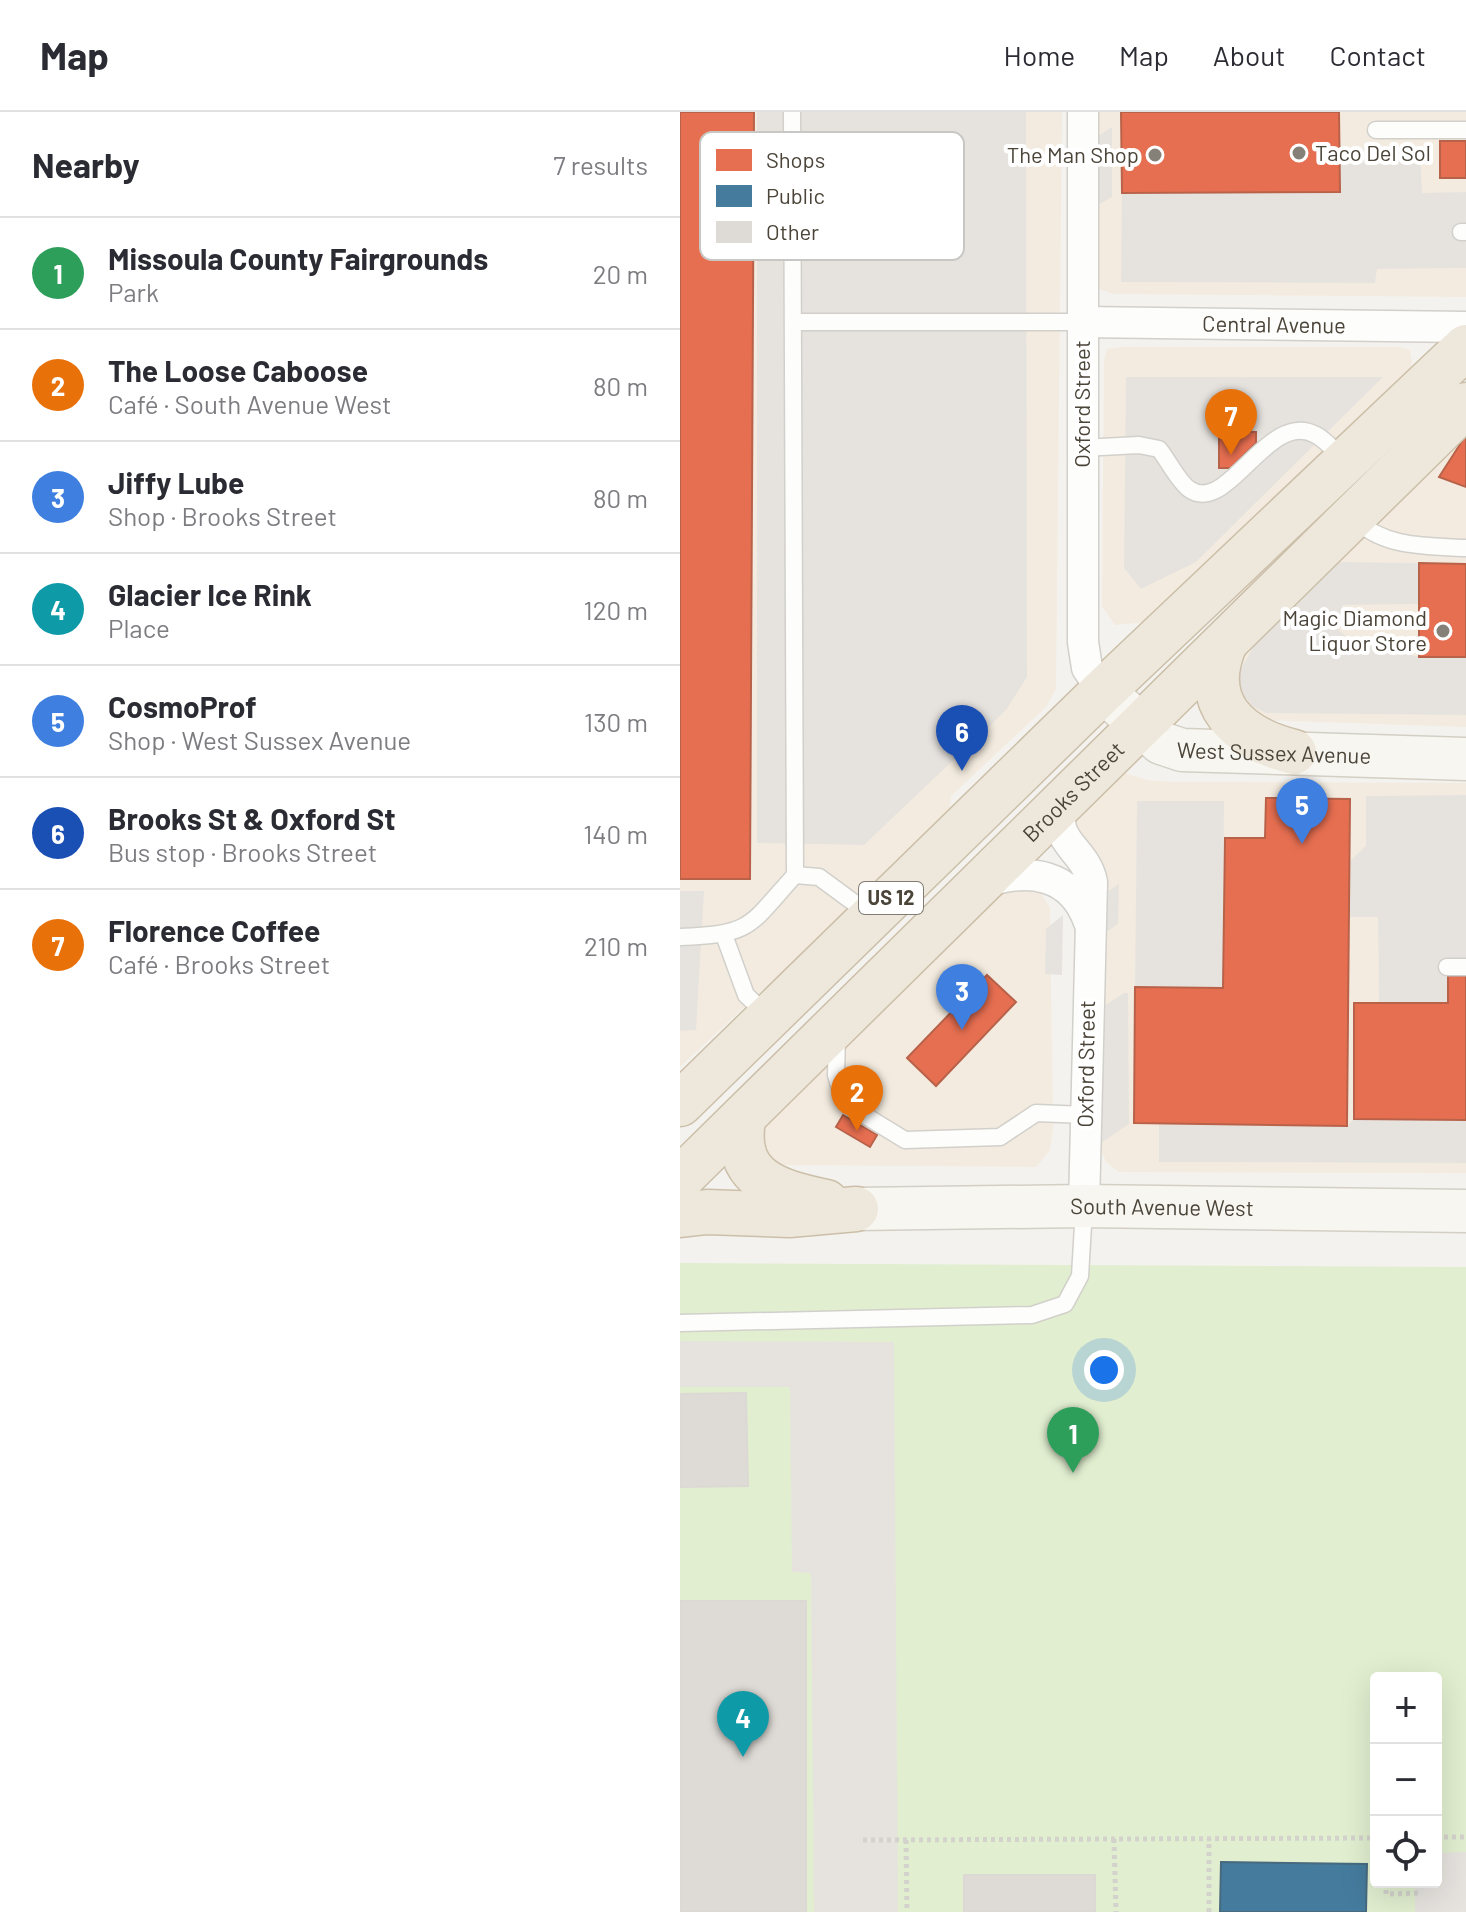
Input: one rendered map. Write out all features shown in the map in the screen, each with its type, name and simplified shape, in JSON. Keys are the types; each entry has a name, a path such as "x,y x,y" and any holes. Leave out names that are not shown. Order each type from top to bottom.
{"highway":[{"name":"US 12","path":"680,1104 1103,691 1466,347"},
{"name":"Brooks Street","path":"680,1179 743,1136 837,1027 1466,405"},
{"path":"1225,643 1219,666 1219,693 1228,716 1241,731 1260,743 1294,752"},
{"path":"743,1136 752,1171 773,1188 856,1209"},
{"path":"680,1215 707,1212 789,1215 856,1209"}],"street":[{"name":"Oxford Street","path":"1083,112 1084,656 1103,691"},
{"name":"Central Avenue","path":"1082,322 1466,327"},
{"name":"West Sussex Avenue","path":"1103,691 1161,743 1182,750 1466,759"},
{"name":"Oxford Street","path":"1063,801 1058,821 1061,830 1067,844 1089,871 1092,882 1084,1206"},
{"path":"982,883 1020,874 1048,876 1076,897 1089,922"},
{"name":"South Avenue West","path":"856,1209 1084,1206 1466,1211"}],"lane":[{"path":"792,112 792,132"},
{"path":"1376,130 1466,130"},
{"path":"680,937 724,935 747,928 795,875 793,260"},
{"path":"793,322 1082,322"},
{"path":"1082,448 1139,445 1159,449 1187,489 1200,493 1218,490 1267,446 1295,431 1314,433 1346,461"},
{"path":"1353,518 1368,532 1406,545 1466,548"},
{"path":"795,875 819,877 873,916"},
{"path":"724,935 746,995 769,1017"},
{"path":"1447,967 1466,967"},
{"path":"837,1027 836,1075 841,1092 856,1110 905,1140 1000,1137 1036,1113 1085,1115"},
{"path":"680,1323 1032,1315 1065,1304 1080,1276 1084,1206"}],"path":[{"path":"1442,1837 1466,1837"},
{"path":"863,1840 1370,1838"},
{"path":"1114,1839 1116,1912"},
{"path":"1209,1839 1209,1912"},
{"path":"906,1840 907,1912"},
{"path":"1386,1888 1386,1894 1422,1893"}],"shaded area":[{"path":"680,112 1062,112 1056,689 1046,707 951,796 949,816 680,1067"},
{"path":"757,112 1026,112 1027,677 1006,710 864,845 757,843 757,260 964,260 964,132 757,132"},
{"path":"1091,112 1466,112 1466,297 1113,294 1097,288"},
{"path":"1112,127 1112,197 1094,207 1095,138"},
{"path":"1420,147 1422,193 1466,192 1466,268 1377,269 1375,283 1121,282 1122,193 1339,192 1340,149"},
{"path":"1398,347 1410,350 1412,362 1410,376 1147,622 1115,625 1102,606 1104,361 1107,349"},
{"path":"1126,377 1383,377 1196,562 1141,589 1124,568","holes":["1219,431 1256,432 1256,443 1231,468 1219,468"]},
{"path":"1466,423 1466,727 1262,720 1242,708 1234,661"},
{"path":"1337,562 1419,563 1419,604 1343,605 1336,627 1346,637 1419,657 1466,657 1466,715 1266,713 1252,706 1239,689 1241,669 1255,644"},
{"path":"1115,770 1147,780 1171,782 1466,783 1466,1173 1119,1172 1106,1162 1100,1148 1075,806"},
{"path":"1466,795 1466,976 1448,1003 1379,1003 1378,917 1349,917 1350,861 1366,846 1366,796"},
{"path":"1137,801 1224,801 1223,988 1135,987"},
{"path":"1119,884 1118,924 1096,939 1098,898"},
{"path":"1000,889 1039,890 1050,908 1053,1129 1050,1150 1036,1167 776,1165 763,1154 763,1134 770,1118"},
{"path":"680,891 704,891 696,1030 680,1031"},
{"path":"1063,915 1062,975 1045,974 1046,929"},
{"path":"1128,993 1129,1124 1098,1145 1098,1010"},
{"path":"1354,1119 1466,1120 1466,1163 1159,1162 1159,1124 1347,1126"},
{"path":"680,1341 894,1342 898,1912 814,1912 811,1573 792,1572 790,1387 680,1387"},
{"path":"1466,1852 1466,1912 1415,1912 1415,1888 1442,1888 1442,1853"}],"green space":[{"path":"680,1263 1466,1267 1466,1912 680,1912"}],"building: Shops":[{"path":"680,112 754,112 754,132 700,132 700,260 753,260 750,879 680,879"},
{"path":"1121,112 1339,112 1340,192 1122,193"},
{"path":"1440,141 1466,141 1466,178 1440,178"},
{"path":"1219,431 1256,432 1256,443 1231,468 1219,468"},
{"path":"1466,435 1466,487 1439,477"},
{"name":"Magic Diamond Liquor Store","path":"1419,563 1466,564 1466,657 1419,657"},
{"path":"1266,798 1350,799 1347,1126 1134,1123 1135,987 1223,988 1225,838 1265,838"},
{"path":"987,975 1016,1002 936,1086 907,1058"},
{"path":"1448,976 1466,976 1466,1120 1354,1119 1354,1003 1448,1003"},
{"path":"843,1115 877,1135 870,1147 836,1127"}],"building: Public":[{"path":"1221,1862 1367,1864 1366,1912 1220,1912"}],"building: Other":[{"path":"746,1393 748,1486 680,1487 680,1394"},
{"path":"680,1601 806,1601 806,1912 680,1912"},
{"path":"964,1875 1095,1875 1095,1912 964,1912"}],"place":[{"name":"Taco Del Sol","path":"1299,153"},
{"name":"The Man Shop","path":"1155,155"},
{"name":"Florence Coffee","path":"1231,455"},
{"name":"Magic Diamond Liquor Store","path":"1443,631"},
{"name":"Brooks St & Oxford St","path":"962,771"},
{"name":"CosmoProf","path":"1302,844"},
{"name":"Jiffy Lube","path":"962,1030"},
{"name":"The Loose Caboose","path":"857,1131"},
{"name":"Missoula County Fairgrounds","path":"1073,1473"},
{"name":"Glacier Ice Rink","path":"743,1757"}]}
